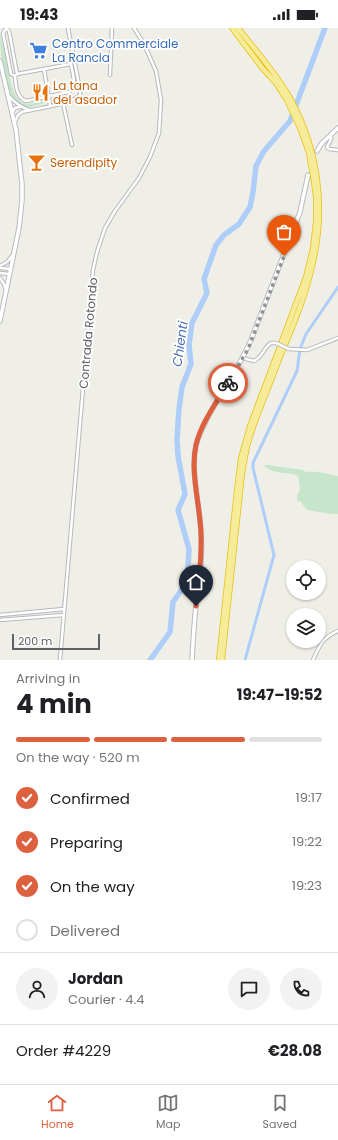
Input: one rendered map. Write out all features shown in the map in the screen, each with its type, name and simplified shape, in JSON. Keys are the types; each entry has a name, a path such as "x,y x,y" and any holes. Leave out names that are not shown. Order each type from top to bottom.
{"highway":[{"path":"232,28 263,69 277,82"},
{"path":"222,660 239,498 245,459 253,428 309,278 318,235 319,198 315,167 308,140 290,98 238,28"},
{"path":"219,660 239,474 245,444 250,426 302,288 313,248 316,221 314,182 309,153 296,113"}],"street":[{"path":"16,75 9,31 6,28 3,33 11,74 16,75 71,64 74,85 73,89 69,92 26,101 22,99 18,93 16,75"},
{"path":"13,111 22,112 63,103 78,97 80,92 68,28"},
{"path":"110,75 112,28"},
{"name":"Contrada Rotondo","path":"60,660 93,270 105,228 115,211 139,178 150,157 159,133 161,100 156,71 144,44 134,28"},
{"path":"0,61 15,122 21,171 22,200 15,251 0,321"},
{"path":"44,69 50,105"},
{"path":"8,94 14,102 29,110"},
{"path":"63,103 72,145"},
{"path":"13,111 16,108 21,107"},
{"path":"15,122 22,112"},
{"path":"317,151 322,142 338,128"},
{"path":"331,134 331,139 326,147 329,149 338,150"},
{"path":"192,660 196,606 201,570 202,533 194,460 196,446 203,427 251,340 300,212 308,175"},
{"path":"0,267 9,260 15,251"},
{"path":"0,267 11,269"},
{"path":"0,273 10,274"},
{"path":"0,278 6,291"},
{"path":"242,358 254,361 262,356 267,346 271,343 276,343 297,350 307,350 338,338"},
{"path":"0,615 64,609"},
{"path":"0,620 64,615"},
{"path":"313,660 324,638 338,631"}],"green space":[{"path":"0,33 12,87 18,99 21,102 29,104 46,100 46,103 25,107 18,103 12,96 4,75"},
{"path":"264,466 338,476 338,514 307,510 301,502 297,501 297,495 300,488 298,476 270,470"}],"waterway":[{"name":"Chienti","path":"150,660 170,632 173,602 185,585 188,568 189,549 178,510 185,494 178,456 177,439 182,387 191,364 189,345 192,323 207,293 204,279 216,245 224,235 239,224 250,207 256,166 264,151 290,121 325,28"},
{"path":"245,660 274,555 253,463 297,371 300,349 306,334 338,287"}],"way so far":[{"path":"228,383 248,349 284,256"}],"place":[{"name":"Centro Commerciale La Rancia","path":"39,50"},
{"name":"La tana del asador","path":"40,92"},
{"name":"Serendipity","path":"37,162"}],"route":[{"path":"196,606 201,570 202,533 194,460 196,446 203,427 228,383"}]}
